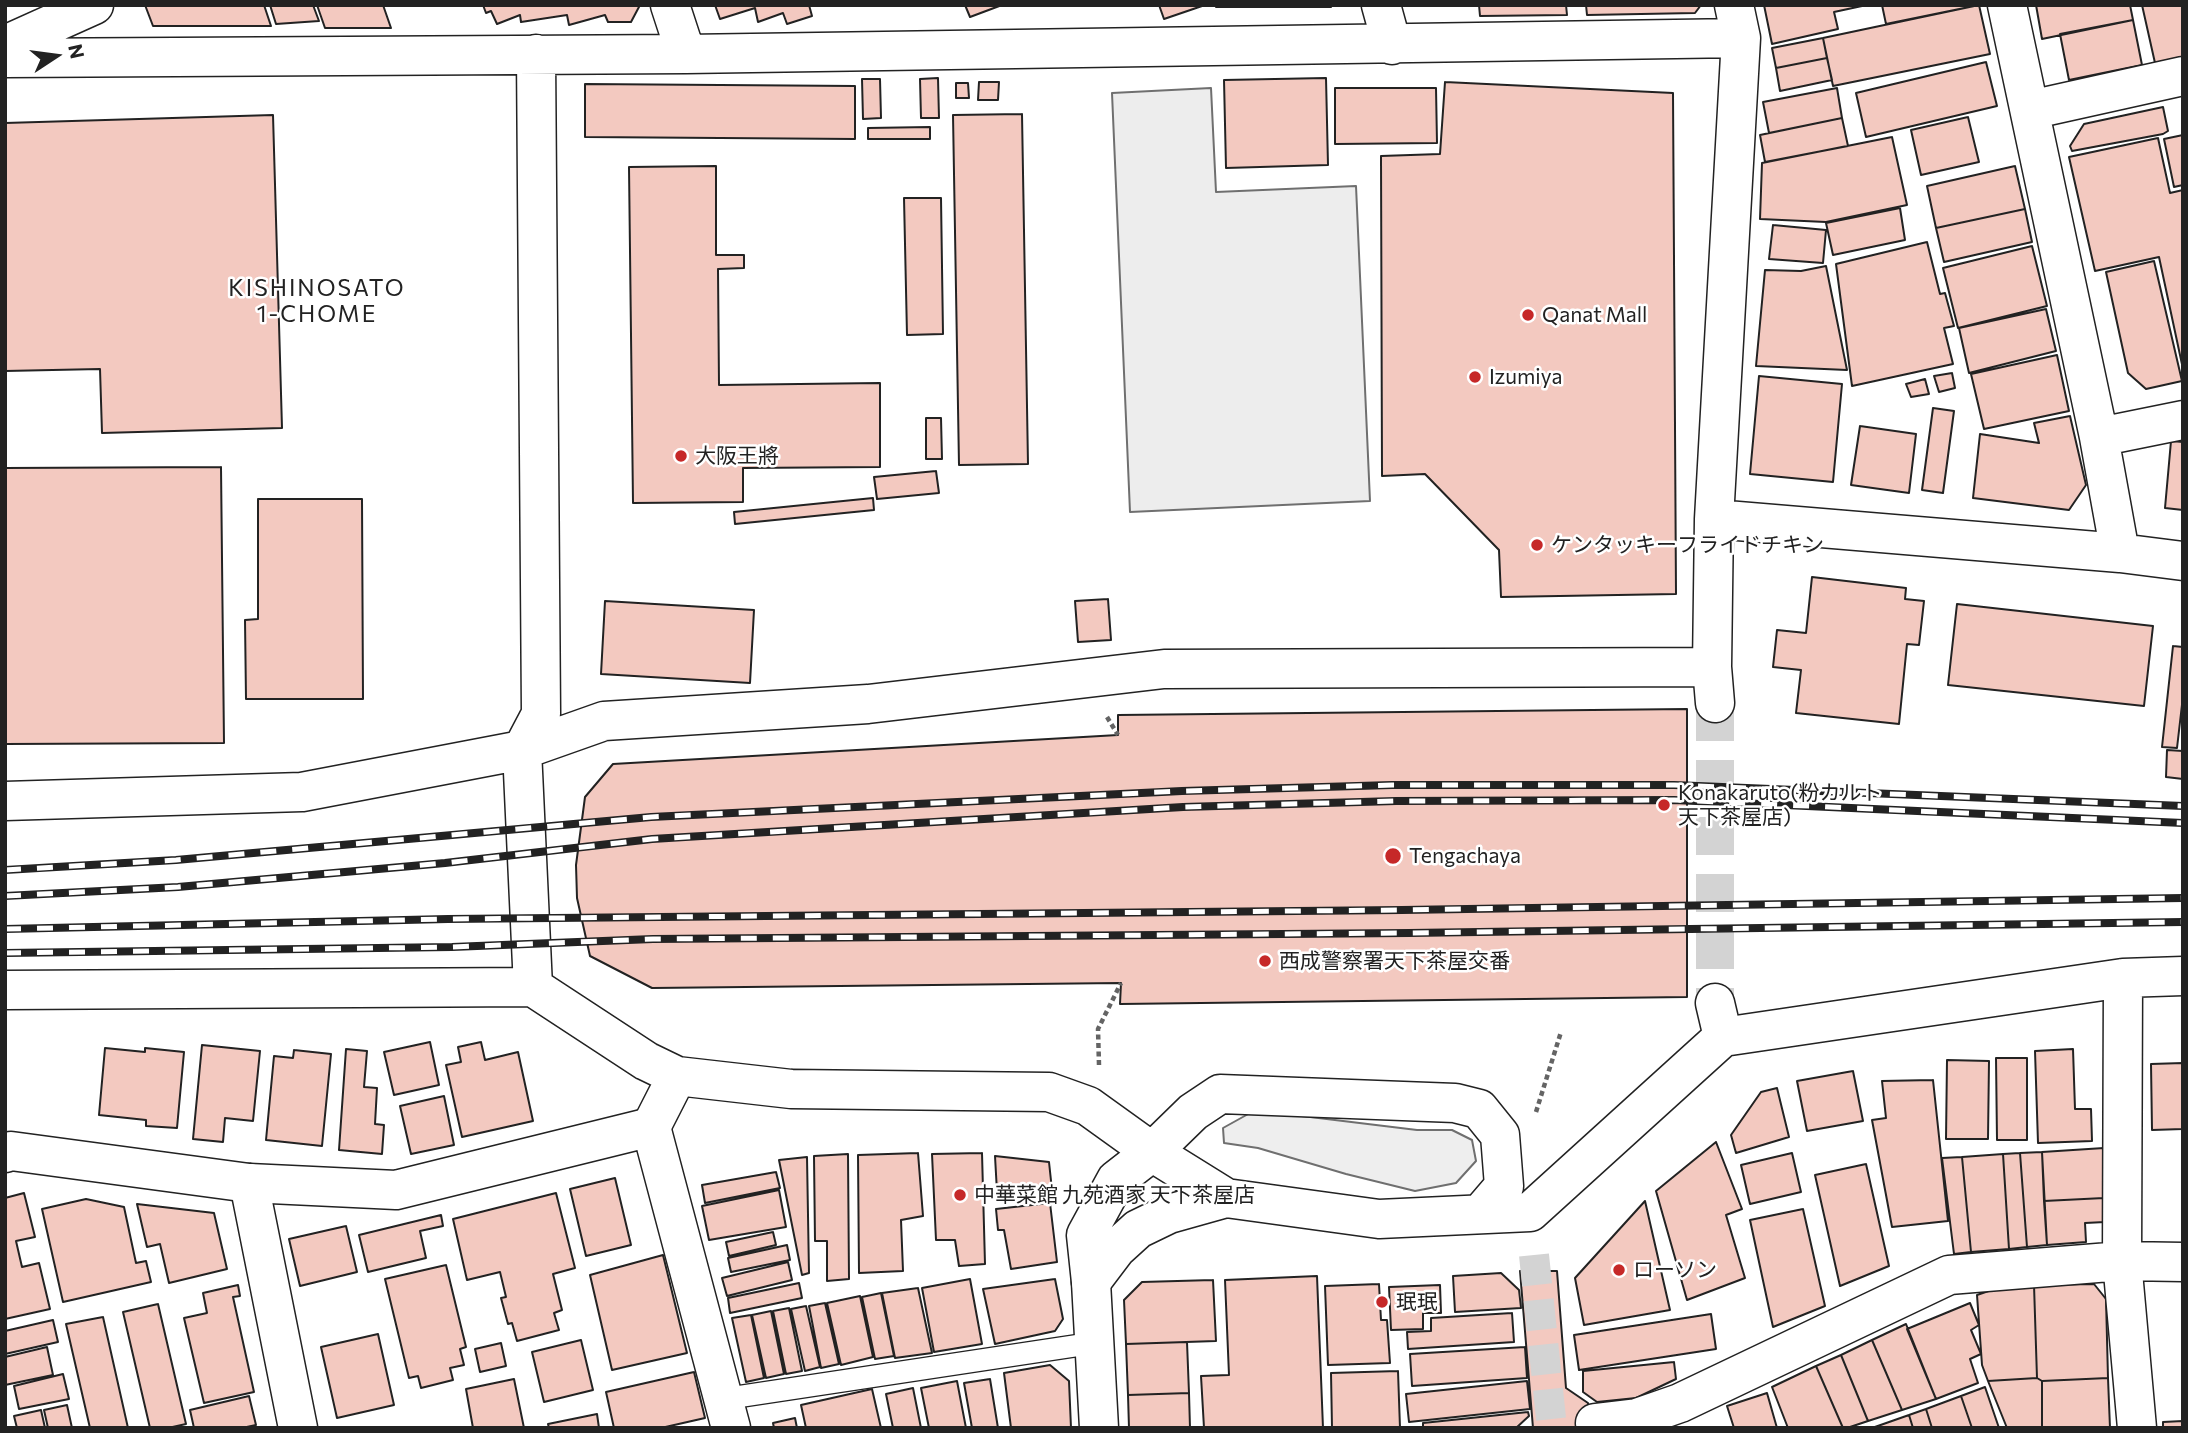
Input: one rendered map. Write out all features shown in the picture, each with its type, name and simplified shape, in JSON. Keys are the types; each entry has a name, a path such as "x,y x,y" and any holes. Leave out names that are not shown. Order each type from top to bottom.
{"street":[{"path":"5,45 94,5"},
{"path":"670,5 686,54"},
{"path":"1381,5 1392,45"},
{"path":"2007,5 2099,437 2120,553"},
{"path":"5,58 686,54 1392,45 1737,22 1714,519 1713,685 1164,669 867,704 604,721 522,751 302,792 5,801"},
{"path":"533,987 522,751 541,714 536,54"},
{"path":"2030,110 2183,76"},
{"path":"2099,437 2183,420"},
{"path":"1714,519 2120,553 2183,561"},
{"path":"1091,1282 1116,1249 1139,1229 1170,1214 1226,1198 1379,1219 1530,1212 1719,1020 2123,978 2183,976"},
{"path":"2123,978 2122,1261 2137,1428"},
{"path":"5,990 533,987 646,1061 677,1076 791,1089 1049,1092 1088,1106 1152,1152 1226,1198"},
{"path":"677,1076 651,1127 727,1413"},
{"path":"1099,1428 1086,1235 1116,1180 1152,1152 1194,1112 1220,1094 1455,1102 1479,1108 1500,1135 1504,1186 1480,1214"},
{"path":"5,1153 11,1151 249,1183 396,1190 651,1127"},
{"path":"249,1183 298,1428"},
{"path":"1595,1423 1637,1418 1680,1403 1949,1275 2122,1261 2183,1262"}],"lane":[{"path":"727,1413 1094,1343"}],"path":[{"path":"1099,1071 1098,1029 1121,983"},
{"path":"1534,1118 1561,1032"}],"shaded area":[{"path":"1211,88 1216,192 1356,186 1370,501 1130,512 1112,93"},
{"path":"1250,1113 1302,1116 1417,1130 1452,1130 1472,1140 1476,1161 1456,1183 1415,1191 1258,1148 1224,1143 1223,1128"}],"building":[{"path":"145,5 264,5 271,26 153,26"},
{"path":"270,5 313,5 319,21 276,24"},
{"path":"317,5 383,5 391,28 325,28"},
{"path":"483,5 640,5 631,22 608,22 605,15 569,25 567,15 521,22 520,15 497,24 491,11 486,13"},
{"path":"715,5 809,5 812,16 787,24 783,13 758,22 755,8 720,19"},
{"path":"965,5 1002,5 970,17"},
{"path":"1159,5 1205,5 1164,19"},
{"path":"1330,5 1331,7 1216,7"},
{"path":"1479,5 1566,5 1567,15 1480,16"},
{"path":"1586,5 1701,5 1695,13 1587,15"},
{"path":"1764,5 1862,6 1834,12 1838,29 1772,44"},
{"path":"1882,5 1979,5 1886,24"},
{"path":"1979,5 1990,54 1833,86 1823,38"},
{"path":"2036,5 2130,5 2133,20 2042,39"},
{"path":"2142,5 2183,5 2183,57 2155,63"},
{"path":"2133,20 2142,65 2069,80 2060,34"},
{"path":"1823,38 1827,58 1776,68 1772,48"},
{"path":"1827,58 1832,80 1780,91 1776,68"},
{"path":"1986,62 1997,106 1866,137 1856,93"},
{"path":"938,78 939,118 921,118 920,79"},
{"path":"1326,78 1328,165 1226,168 1224,80"},
{"path":"862,79 880,79 881,118 863,119"},
{"path":"979,82 999,82 998,100 978,100"},
{"name":"Qanat Mall","path":"1445,82 1673,93 1676,594 1501,597 1499,550 1425,474 1382,476 1381,156 1440,154"},
{"path":"956,83 968,83 969,98 956,98"},
{"path":"585,84 855,86 855,139 585,137"},
{"path":"1335,88 1436,88 1437,143 1335,144"},
{"path":"1837,88 1842,118 1769,133 1763,102"},
{"path":"2163,107 2168,131 2163,134 2072,151 2070,146 2084,124"},
{"path":"1022,114 1028,464 959,465 953,115"},
{"path":"273,115 282,428 102,433 100,369 5,371 5,123"},
{"path":"1968,117 1979,162 1921,175 1911,130"},
{"path":"1842,118 1848,146 1765,162 1760,135"},
{"path":"930,127 930,139 868,139 868,128"},
{"path":"2183,135 2183,185 2174,187 2164,139"},
{"path":"1892,137 1907,205 1826,222 1760,219 1762,163"},
{"path":"2158,138 2170,193 2183,190 2183,369 2159,257 2095,271 2069,157"},
{"path":"716,166 716,255 744,255 744,268 718,269 719,385 880,383 880,467 743,468 743,502 633,503 629,167"},
{"path":"2015,166 2025,209 1936,228 1927,186"},
{"path":"904,198 941,198 943,334 907,335"},
{"path":"1900,208 1905,240 1833,255 1826,223"},
{"path":"2025,209 2032,242 1944,262 1936,228"},
{"path":"1773,225 1826,230 1823,263 1769,259"},
{"path":"1927,242 1940,294 1945,293 1954,326 1944,328 1953,364 1852,386 1836,264"},
{"path":"2032,246 2047,306 1958,328 1943,268"},
{"path":"2154,261 2182,381 2146,389 2128,373 2106,272"},
{"path":"1826,266 1847,370 1756,366 1765,270 1801,271"},
{"path":"2046,309 2056,351 1969,373 1959,328"},
{"path":"2057,355 2069,411 1984,429 1971,374"},
{"path":"1952,373 1955,388 1939,392 1934,376"},
{"path":"1759,376 1842,384 1833,482 1750,474"},
{"path":"1925,379 1929,394 1911,397 1906,384"},
{"path":"1933,408 1954,411 1943,493 1922,490"},
{"path":"2070,416 2086,485 2069,510 1973,498 1980,434 2039,443 2034,423"},
{"path":"926,418 941,418 942,459 926,459"},
{"path":"1860,426 1916,434 1909,493 1851,485"},
{"path":"2171,441 2183,442 2183,510 2165,508"},
{"path":"221,467 224,743 5,744 5,468"},
{"path":"936,471 939,493 877,499 874,477"},
{"path":"873,498 874,510 735,524 734,512"},
{"path":"258,499 362,499 363,699 246,699 245,620 258,619"},
{"path":"1812,577 1906,588 1905,599 1924,601 1919,645 1907,644 1899,724 1796,713 1801,670 1773,667 1777,630 1806,633"},
{"path":"1108,599 1111,640 1078,642 1075,601"},
{"path":"605,601 754,610 750,683 601,674"},
{"path":"1957,604 2153,626 2144,706 1948,685"},
{"path":"2173,646 2183,647 2183,696 2177,748 2162,747"},
{"path":"1687,709 1687,997 1120,1004 1121,983 652,988 590,956 577,898 576,865 585,797 613,764 1118,735 1118,715"},
{"path":"2167,750 2183,751 2183,779 2166,777"},
{"path":"430,1042 439,1085 394,1095 384,1052"},
{"path":"481,1042 485,1060 518,1052 533,1121 462,1137 446,1065 461,1062 458,1047"},
{"path":"202,1045 260,1051 253,1121 225,1118 223,1142 193,1139"},
{"path":"105,1048 184,1052 177,1128 146,1126 146,1120 99,1115"},
{"path":"346,1049 367,1051 364,1087 377,1088 375,1124 384,1125 382,1154 339,1150"},
{"path":"2073,1049 2075,1109 2091,1109 2092,1141 2038,1143 2035,1051"},
{"path":"294,1050 331,1054 322,1146 266,1140 274,1056 293,1058"},
{"path":"1996,1058 2027,1058 2027,1140 1997,1140"},
{"path":"1947,1060 1989,1061 1988,1139 1946,1139"},
{"path":"2183,1063 2183,1129 2152,1130 2151,1064"},
{"path":"1853,1071 1863,1121 1807,1131 1797,1081"},
{"path":"1933,1080 1948,1221 1892,1227 1872,1120 1886,1118 1882,1081"},
{"path":"1777,1088 1789,1137 1736,1153 1731,1135 1761,1092"},
{"path":"444,1096 454,1145 411,1154 400,1106"},
{"path":"1716,1142 1742,1209 1726,1215 1745,1278 1687,1300 1656,1191"},
{"path":"2104,1148 2104,1198 2044,1201 2042,1152"},
{"path":"2042,1152 2047,1245 2027,1247 2020,1153"},
{"path":"918,1153 923,1216 901,1220 903,1271 859,1273 858,1155"},
{"path":"982,1153 985,1264 959,1266 955,1240 936,1240 932,1154"},
{"path":"1792,1153 1801,1192 1750,1204 1741,1165"},
{"path":"2020,1153 2027,1247 2009,1249 2003,1154"},
{"path":"848,1154 849,1279 827,1281 827,1241 815,1241 814,1156"},
{"path":"2003,1154 2009,1249 1971,1252 1962,1157"},
{"path":"995,1156 1049,1162 1052,1190 997,1192"},
{"path":"807,1157 809,1273 802,1275 779,1160"},
{"path":"1962,1157 1971,1252 1954,1254 1942,1158"},
{"path":"1866,1164 1889,1266 1840,1286 1815,1175"},
{"path":"776,1172 780,1188 705,1203 702,1185"},
{"path":"615,1178 631,1245 586,1256 570,1189"},
{"path":"779,1190 786,1227 709,1240 702,1206"},
{"path":"24,1193 35,1237 16,1241 22,1267 39,1263 50,1309 5,1319 5,1198"},
{"path":"556,1193 575,1268 553,1274 562,1310 554,1313 559,1330 517,1341 512,1323 508,1324 501,1298 506,1297 500,1272 467,1280 453,1219"},
{"path":"2104,1198 2105,1222 2085,1223 2086,1242 2047,1245 2044,1201"},
{"path":"86,1199 124,1207 136,1263 146,1261 151,1282 63,1302 42,1209"},
{"path":"1645,1201 1670,1310 1584,1325 1575,1278"},
{"path":"1050,1203 1057,1262 1011,1269 1004,1230 998,1230 996,1209"},
{"path":"137,1204 214,1213 227,1269 169,1283 160,1244 147,1247"},
{"path":"1803,1209 1825,1306 1773,1327 1750,1220"},
{"path":"441,1215 443,1226 420,1231 426,1258 368,1272 359,1235"},
{"path":"346,1226 357,1272 300,1286 289,1239"},
{"path":"773,1232 776,1245 729,1256 726,1242"},
{"path":"787,1245 790,1260 731,1272 728,1258"},
{"path":"663,1255 687,1353 612,1370 590,1275"},
{"path":"788,1262 792,1280 727,1296 722,1278"},
{"path":"446,1265 466,1347 460,1349 464,1365 450,1368 453,1380 421,1388 418,1376 409,1378 385,1279"},
{"path":"1520,1271 1557,1271 1566,1388 1588,1403 1590,1428 1533,1428"},
{"path":"1501,1273 1519,1290 1521,1308 1455,1312 1453,1276"},
{"path":"1317,1276 1323,1428 1204,1428 1201,1376 1229,1375 1225,1280"},
{"path":"970,1279 982,1344 934,1352 922,1288"},
{"path":"1055,1279 1063,1319 1055,1331 995,1344 983,1289"},
{"path":"1213,1280 1216,1341 1126,1344 1124,1300 1142,1282"},
{"path":"799,1283 802,1298 730,1313 728,1298"},
{"path":"1379,1284 1381,1320 1387,1320 1390,1363 1328,1365 1325,1286"},
{"path":"2094,1284 2106,1299 2108,1378 2042,1381 2037,1378 2034,1285"},
{"path":"238,1285 240,1296 233,1297 254,1392 204,1403 184,1318 207,1313 203,1293"},
{"path":"1440,1285 1441,1313 1423,1313 1423,1329 1391,1330 1389,1287"},
{"path":"2034,1285 2037,1378 1988,1381 1982,1365 1977,1295 2003,1286"},
{"path":"918,1288 932,1353 895,1358 882,1293"},
{"path":"881,1293 894,1356 875,1359 862,1297"},
{"path":"860,1296 873,1357 841,1365 827,1303"},
{"path":"825,1303 839,1364 821,1368 809,1306"},
{"path":"1970,1303 1979,1325 1971,1330 1981,1354 1970,1359 1978,1383 1936,1399 1907,1329"},
{"path":"158,1304 186,1424 168,1428 150,1428 123,1312"},
{"path":"806,1306 820,1367 805,1371 791,1309"},
{"path":"789,1308 802,1371 786,1374 773,1311"},
{"path":"771,1311 784,1374 766,1378 752,1315"},
{"path":"1512,1313 1514,1342 1408,1349 1407,1332 1431,1331 1431,1318"},
{"path":"1711,1314 1716,1349 1579,1370 1574,1335"},
{"path":"751,1315 764,1378 746,1382 732,1318"},
{"path":"103,1317 128,1428 90,1428 66,1324"},
{"path":"53,1320 58,1342 5,1354 5,1331"},
{"path":"1906,1324 1936,1399 1902,1410 1872,1340"},
{"path":"378,1334 394,1405 337,1418 321,1347"},
{"path":"581,1340 593,1390 544,1402 532,1352"},
{"path":"1872,1340 1902,1410 1868,1421 1841,1355"},
{"path":"1187,1342 1189,1393 1128,1395 1126,1344"},
{"path":"501,1343 506,1366 480,1372 475,1349"},
{"path":"47,1347 53,1375 5,1385 5,1357"},
{"path":"1525,1347 1527,1378 1412,1386 1410,1354"},
{"path":"1841,1355 1868,1421 1847,1428 1843,1428 1816,1366"},
{"path":"1674,1362 1676,1379 1636,1398 1597,1402 1583,1392 1583,1371"},
{"path":"1050,1365 1069,1381 1071,1428 1011,1428 1004,1373"},
{"path":"1816,1366 1843,1428 1788,1428 1772,1387"},
{"path":"1398,1371 1400,1428 1332,1428 1331,1373"},
{"path":"694,1372 705,1418 661,1428 614,1428 606,1392"},
{"path":"63,1374 69,1399 19,1409 14,1386"},
{"path":"2037,1378 2042,1381 2042,1428 2007,1428 1988,1381"},
{"path":"2108,1378 2110,1428 2042,1428 2042,1381"},
{"path":"514,1379 524,1428 473,1428 466,1389"},
{"path":"990,1379 998,1428 972,1428 964,1383"},
{"path":"957,1381 966,1428 929,1428 921,1388"},
{"path":"1527,1381 1530,1409 1409,1422 1406,1394"},
{"path":"1985,1387 1999,1428 1972,1428 1961,1396"},
{"path":"913,1388 921,1428 893,1428 886,1394"},
{"path":"872,1389 881,1428 806,1428 801,1405"},
{"path":"1189,1393 1190,1428 1129,1428 1128,1395"},
{"path":"1767,1393 1777,1428 1734,1428 1727,1406"},
{"path":"249,1396 256,1425 242,1428 194,1428 190,1410"},
{"path":"1961,1396 1972,1428 1932,1428 1926,1409"},
{"path":"67,1405 72,1428 48,1428 44,1410"},
{"path":"1926,1409 1932,1428 1913,1428 1909,1415"},
{"path":"41,1410 45,1428 17,1428 14,1416"},
{"path":"1528,1412 1529,1416 1516,1428 1423,1428 1423,1423"},
{"path":"597,1414 599,1428 549,1428 548,1424"},
{"path":"1909,1415 1913,1428 1872,1428"},
{"path":"795,1418 797,1428 774,1428 773,1423"},
{"path":"2183,1421 2183,1428 2163,1428 2163,1422"}],"tunnel":[{"path":"1715,703 1715,1003"},
{"path":"1534,1255 1552,1428"}],"railway":[{"path":"5,870 176,860 651,817 1182,791 1392,785 1674,785 2183,806"},
{"path":"5,896 178,887 445,863 652,839 1183,807 1396,801 1674,800 2183,823"},
{"path":"5,929 448,919 1402,910 2183,898"},
{"path":"5,953 452,947 653,939 1409,933 2183,922"}],"place":[{"name":"Qanat Mall","path":"1528,315"},
{"name":"Izumiya","path":"1475,377"},
{"name":"大阪王將","path":"681,456"},
{"name":"ケンタッキーフライドチキン","path":"1537,545"},
{"name":"Konakaruto(粉カルト 天下茶屋店)","path":"1664,805"},
{"name":"Tengachaya","path":"1393,856"},
{"name":"西成警察署天下茶屋交番","path":"1265,961"},
{"name":"中華菜館 九苑酒家 天下茶屋店","path":"960,1195"},
{"name":"ローソン","path":"1619,1270"},
{"name":"珉珉","path":"1382,1302"}],"district":[{"name":"KISHINOSATO 1-CHOME","path":"317,301"}]}
